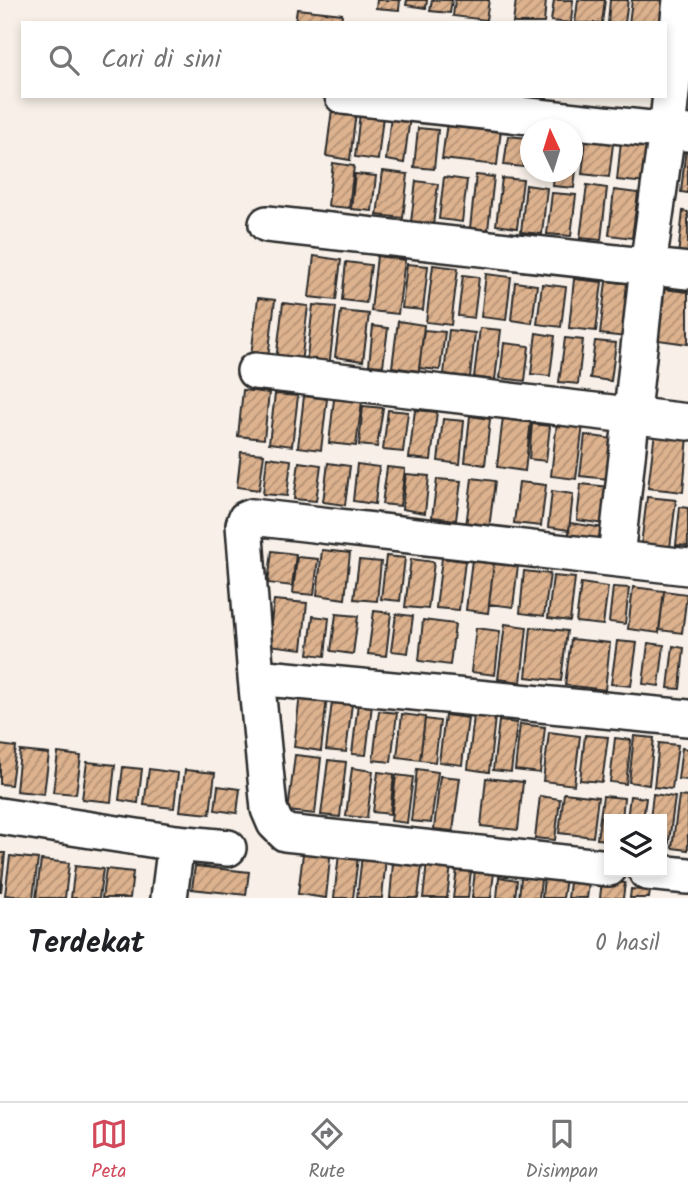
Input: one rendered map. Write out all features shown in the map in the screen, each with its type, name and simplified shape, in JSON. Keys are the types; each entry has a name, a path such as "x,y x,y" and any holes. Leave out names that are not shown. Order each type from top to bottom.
{"street":[{"path":"616,557 648,266 677,132 681,0"},
{"path":"362,98 677,132"},
{"path":"267,224 688,271"},
{"path":"255,371 688,422"},
{"path":"604,867 285,833 275,823 269,808 244,525 246,519 252,517 688,567"},
{"path":"256,677 688,718"},
{"path":"0,816 176,843 228,848"},
{"path":"169,898 176,843"},
{"path":"667,874 688,876"}],"building":[{"path":"377,0 400,0 399,10 376,8"},
{"path":"407,0 427,0 426,8 406,5"},
{"path":"432,0 452,0 450,13 430,11"},
{"path":"455,0 489,0 486,20 453,16"},
{"path":"516,0 546,0 544,21 513,21"},
{"path":"554,0 573,0 571,21 551,21"},
{"path":"578,0 605,0 602,21 575,21"},
{"path":"610,0 628,0 625,21 608,21"},
{"path":"632,0 664,0 661,21 629,21"},
{"path":"297,9 342,14 341,21 295,21"},
{"path":"332,109 356,112 350,160 326,156"},
{"path":"360,113 383,116 378,160 355,157"},
{"path":"391,115 410,117 404,163 386,160"},
{"path":"447,122 501,129 497,165 442,159"},
{"path":"418,128 438,130 434,169 414,167"},
{"path":"508,136 520,137 520,167 504,165"},
{"path":"586,140 613,144 609,177 583,174"},
{"path":"621,141 652,144 647,183 617,180"},
{"path":"688,148 688,193 681,192"},
{"path":"333,163 354,166 349,208 328,206"},
{"path":"383,171 408,174 403,218 377,215"},
{"path":"355,174 376,176 372,211 351,209"},
{"path":"476,175 494,177 488,230 470,228"},
{"path":"444,177 467,180 462,222 439,219"},
{"path":"502,178 520,180 523,182 517,228 496,225"},
{"path":"416,181 438,184 433,225 411,222"},
{"path":"553,182 575,182 574,188 553,186"},
{"path":"526,185 547,188 542,234 521,232"},
{"path":"587,185 607,188 601,240 580,238"},
{"path":"614,190 638,193 632,238 609,235"},
{"path":"552,193 576,195 571,236 547,234"},
{"path":"683,211 688,212 688,258 678,256"},
{"path":"314,256 341,260 336,300 309,297"},
{"path":"377,256 405,260 398,314 371,311"},
{"path":"346,262 371,265 366,303 342,300"},
{"path":"407,264 428,266 423,310 402,308"},
{"path":"433,265 458,268 451,325 426,322"},
{"path":"486,274 511,277 506,320 481,317"},
{"path":"463,275 479,277 474,318 458,316"},
{"path":"574,279 602,282 596,331 569,328"},
{"path":"606,281 632,284 626,337 600,334"},
{"path":"515,282 537,285 532,323 511,320"},
{"path":"542,284 566,287 561,327 537,324"},
{"path":"663,289 688,292 688,344 658,340"},
{"path":"258,298 275,300 268,358 251,356"},
{"path":"283,303 308,306 301,363 276,360"},
{"path":"313,305 336,307 329,368 306,366"},
{"path":"341,311 369,314 363,361 335,357"},
{"path":"398,321 424,325 419,371 392,367"},
{"path":"373,326 388,328 383,366 369,365"},
{"path":"480,328 501,330 495,380 474,377"},
{"path":"424,330 445,332 440,370 419,368"},
{"path":"449,330 475,333 470,377 444,374"},
{"path":"536,333 555,336 550,376 531,374"},
{"path":"565,338 583,340 578,384 559,382"},
{"path":"595,341 616,343 611,381 590,378"},
{"path":"504,343 529,346 525,381 500,378"},
{"path":"243,390 269,393 264,439 238,436"},
{"path":"275,394 298,396 292,446 269,443"},
{"path":"304,396 327,399 321,450 298,447"},
{"path":"334,399 362,402 356,446 329,443"},
{"path":"363,406 383,408 377,447 359,445"},
{"path":"388,410 408,412 403,452 383,450"},
{"path":"415,410 437,412 431,460 409,458"},
{"path":"470,416 490,419 485,465 465,462"},
{"path":"503,417 531,420 525,471 497,467"},
{"path":"443,419 464,421 460,464 438,461"},
{"path":"557,422 583,425 576,479 551,476"},
{"path":"532,424 550,426 546,461 529,459"},
{"path":"655,432 688,436 683,492 648,488"},
{"path":"585,435 613,439 608,479 580,476"},
{"path":"241,452 264,454 259,490 237,487"},
{"path":"267,457 291,460 287,496 263,494"},
{"path":"299,462 321,465 316,501 294,499"},
{"path":"328,463 350,466 345,505 323,502"},
{"path":"357,464 379,467 375,504 353,501"},
{"path":"387,467 405,469 400,506 382,504"},
{"path":"406,474 429,476 425,513 402,509"},
{"path":"472,478 495,481 489,529 466,526"},
{"path":"437,479 461,481 456,520 432,517"},
{"path":"519,482 546,485 541,526 514,523"},
{"path":"581,484 609,487 605,524 577,520"},
{"path":"552,491 573,494 569,530 548,527"},
{"path":"647,497 676,500 670,548 641,545"},
{"path":"680,507 688,508 688,546 676,545"},
{"path":"570,523 605,528 603,547 568,542"},
{"path":"322,550 350,553 345,599 317,595"},
{"path":"272,551 296,554 292,586 268,583"},
{"path":"386,556 405,558 400,601 381,599"},
{"path":"297,557 318,559 314,595 293,593"},
{"path":"442,558 465,561 459,610 436,608"},
{"path":"411,559 434,562 428,609 405,607"},
{"path":"472,559 494,562 488,613 466,610"},
{"path":"359,560 381,562 377,601 354,599"},
{"path":"494,562 518,565 513,607 489,604"},
{"path":"524,571 550,574 544,616 520,613"},
{"path":"553,576 575,578 570,621 548,618"},
{"path":"581,583 608,587 603,625 576,622"},
{"path":"613,587 629,588 625,624 609,622"},
{"path":"633,587 664,591 659,633 628,629"},
{"path":"664,591 687,594 682,633 659,630"},
{"path":"274,600 307,603 302,649 268,645"},
{"path":"374,611 391,613 386,656 368,654"},
{"path":"336,614 358,616 353,654 331,651"},
{"path":"396,614 413,616 408,653 391,651"},
{"path":"313,616 329,618 325,656 308,654"},
{"path":"423,620 455,624 450,665 419,661"},
{"path":"505,624 527,627 521,682 498,679"},
{"path":"531,627 567,631 561,681 526,677"},
{"path":"476,628 500,631 495,675 471,672"},
{"path":"571,639 610,643 605,690 565,685"},
{"path":"617,641 637,643 631,686 611,684"},
{"path":"648,643 664,645 659,686 643,684"},
{"path":"673,646 684,648 680,689 668,688"},
{"path":"300,694 327,697 321,751 294,747"},
{"path":"332,702 352,704 346,752 326,750"},
{"path":"358,703 372,705 366,755 352,754"},
{"path":"379,711 397,713 391,762 373,760"},
{"path":"402,714 425,717 420,760 397,757"},
{"path":"445,715 468,718 462,765 439,762"},
{"path":"474,715 495,717 489,772 468,769"},
{"path":"425,719 440,721 435,762 420,760"},
{"path":"499,721 517,723 511,772 493,770"},
{"path":"520,724 545,727 540,773 515,770"},
{"path":"549,732 580,736 574,785 543,781"},
{"path":"585,735 608,737 602,782 580,780"},
{"path":"634,736 654,738 649,785 629,782"},
{"path":"615,738 631,740 626,784 610,782"},
{"path":"659,743 678,745 672,789 654,787"},
{"path":"0,745 16,747 11,785 0,784"},
{"path":"682,748 688,749 688,780 678,779"},
{"path":"20,751 49,754 44,794 16,791"},
{"path":"58,753 81,756 76,794 53,792"},
{"path":"295,755 321,758 315,814 288,811"},
{"path":"328,760 346,762 340,817 321,815"},
{"path":"87,762 115,765 111,802 82,799"},
{"path":"123,767 142,769 138,803 119,800"},
{"path":"352,768 373,771 367,818 346,816"},
{"path":"149,769 178,773 174,808 144,805"},
{"path":"417,769 438,772 431,823 411,821"},
{"path":"185,770 215,773 210,814 180,811"},
{"path":"378,772 394,774 390,814 373,812"},
{"path":"396,775 413,777 407,823 391,821"},
{"path":"440,776 460,778 453,831 434,829"},
{"path":"486,778 523,782 518,830 481,826"},
{"path":"218,786 240,789 237,813 215,810"},
{"path":"564,793 598,797 593,837 559,833"},
{"path":"653,794 675,797 668,849 667,814 651,814"},
{"path":"540,796 560,799 555,840 535,838"},
{"path":"603,796 624,798 622,814 604,814 604,840 597,839"},
{"path":"630,796 646,798 644,814 628,814"},
{"path":"679,796 688,797 688,850 672,848"},
{"path":"304,846 331,849 326,898 298,894"},
{"path":"0,853 5,853 1,892 0,892"},
{"path":"339,854 358,857 353,898 334,898"},
{"path":"10,856 38,859 33,898 5,895"},
{"path":"362,856 386,858 382,898 357,898"},
{"path":"41,860 69,863 65,898 36,898"},
{"path":"393,863 422,866 418,898 390,898"},
{"path":"427,863 451,865 447,898 423,898"},
{"path":"75,866 103,869 99,898 71,898"},
{"path":"195,866 249,872 246,895 192,889"},
{"path":"522,868 542,870 539,898 519,898"},
{"path":"106,869 133,872 130,898 102,898"},
{"path":"457,869 471,870 468,898 453,898"},
{"path":"475,870 494,872 491,898 472,898"},
{"path":"571,874 590,877 587,898 568,898"},
{"path":"544,876 566,879 563,898 542,898"},
{"path":"499,877 517,880 515,898 497,898"},
{"path":"602,880 625,883 623,898 600,898"},
{"path":"631,889 650,891 649,898 630,898"}]}
